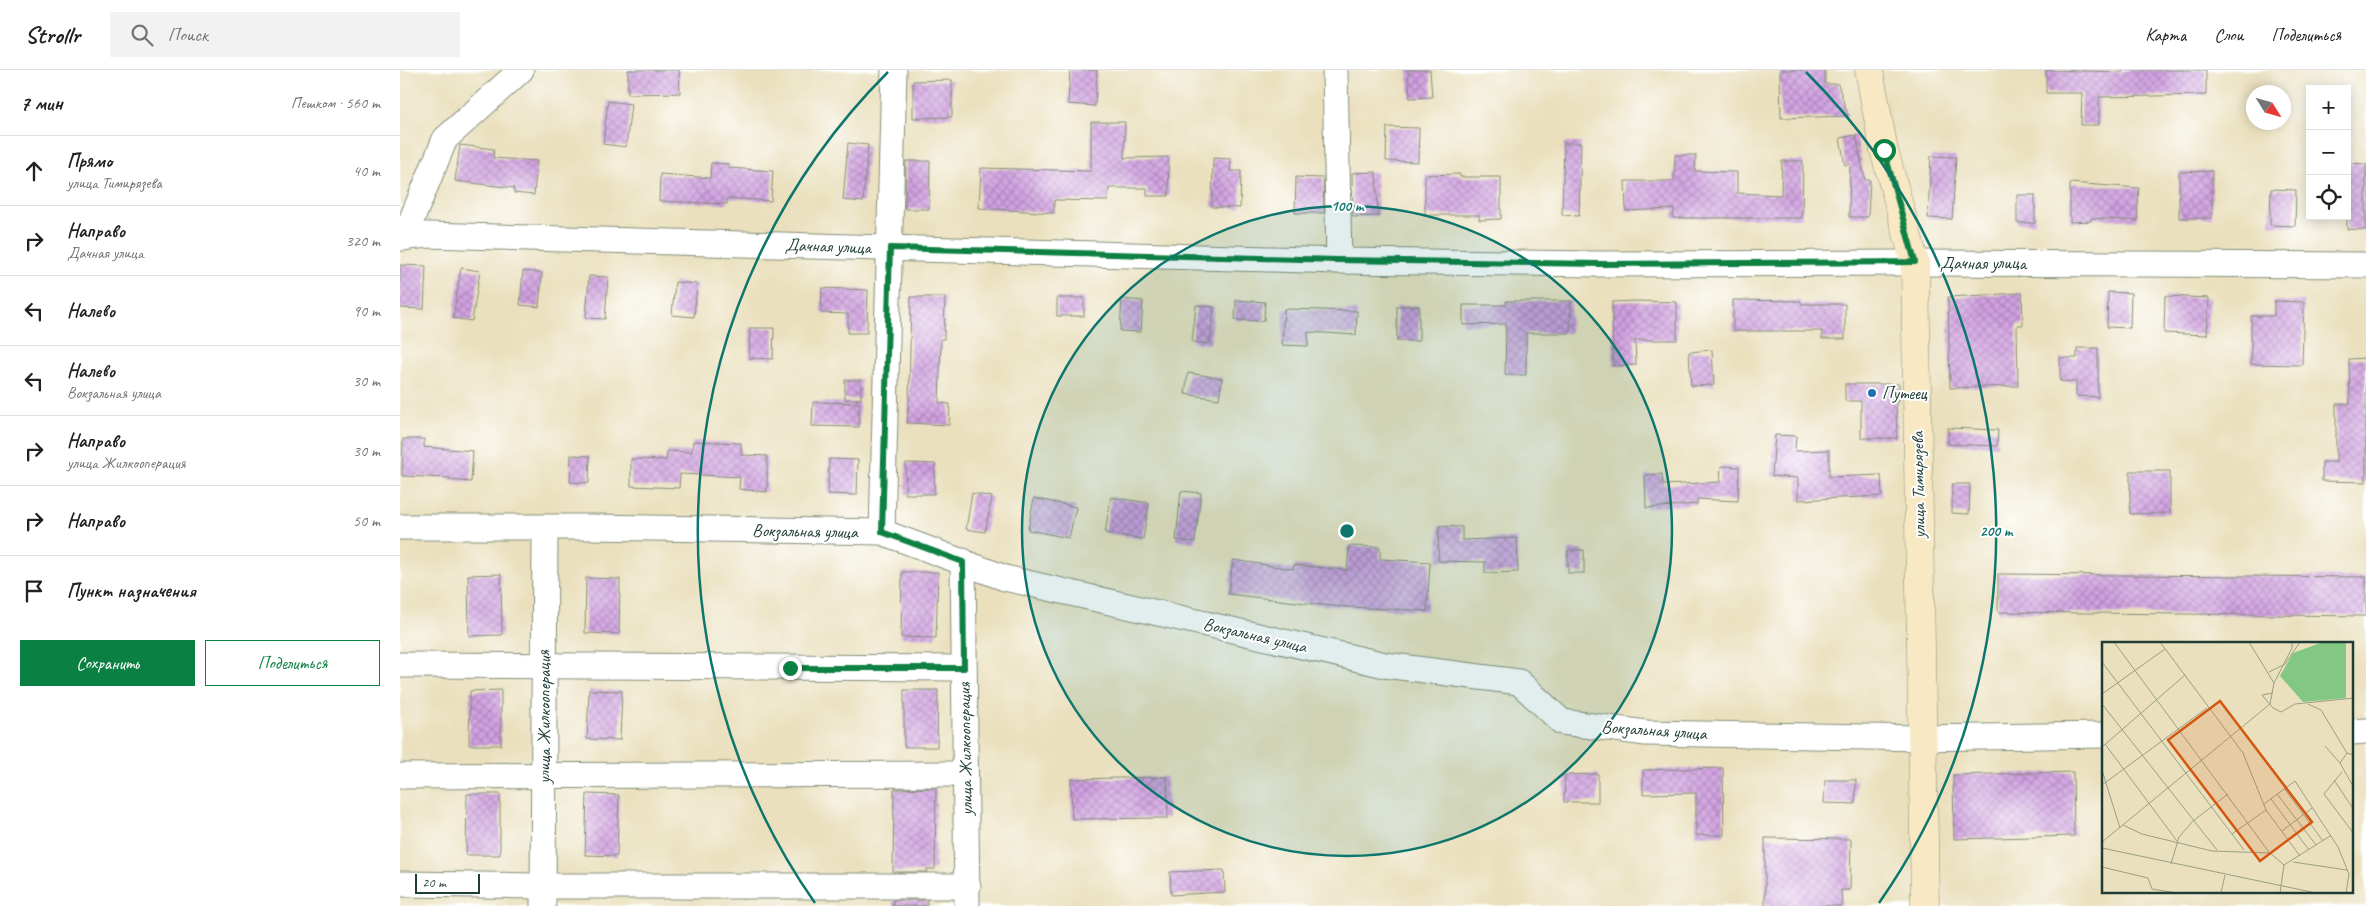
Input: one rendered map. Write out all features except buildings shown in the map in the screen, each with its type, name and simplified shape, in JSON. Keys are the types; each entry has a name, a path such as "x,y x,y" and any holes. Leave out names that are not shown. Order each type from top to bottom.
{"main road":[{"name":"улица Тимирязева","path":"1869,70 1884,150 1915,262 1925,906"}],"street":[{"path":"402,238 445,139 522,70"},
{"path":"882,532 894,70"},
{"path":"1335,70 1338,260"},
{"name":"Дачная улица","path":"402,238 427,235 1338,260 1599,264 1915,262 2366,265"},
{"name":"Вокзальная улица","path":"400,527 545,527 882,532 1005,578 1385,664 1519,682 1562,722 1646,733 1922,738 2102,735"},
{"name":"улица Жилкооперация","path":"543,896 545,527"},
{"name":"улица Жилкооперация","path":"963,562 967,896"},
{"path":"400,665 544,668 964,668"},
{"path":"400,776 544,777 965,774"},
{"path":"400,884 543,896 967,896"}],"place":[{"name":"Путеец","path":"1872,393"}],"route":[{"path":"790,668 964,668 963,562 882,532 890,248 1338,260 1599,264 1915,262 1884,150"}]}
